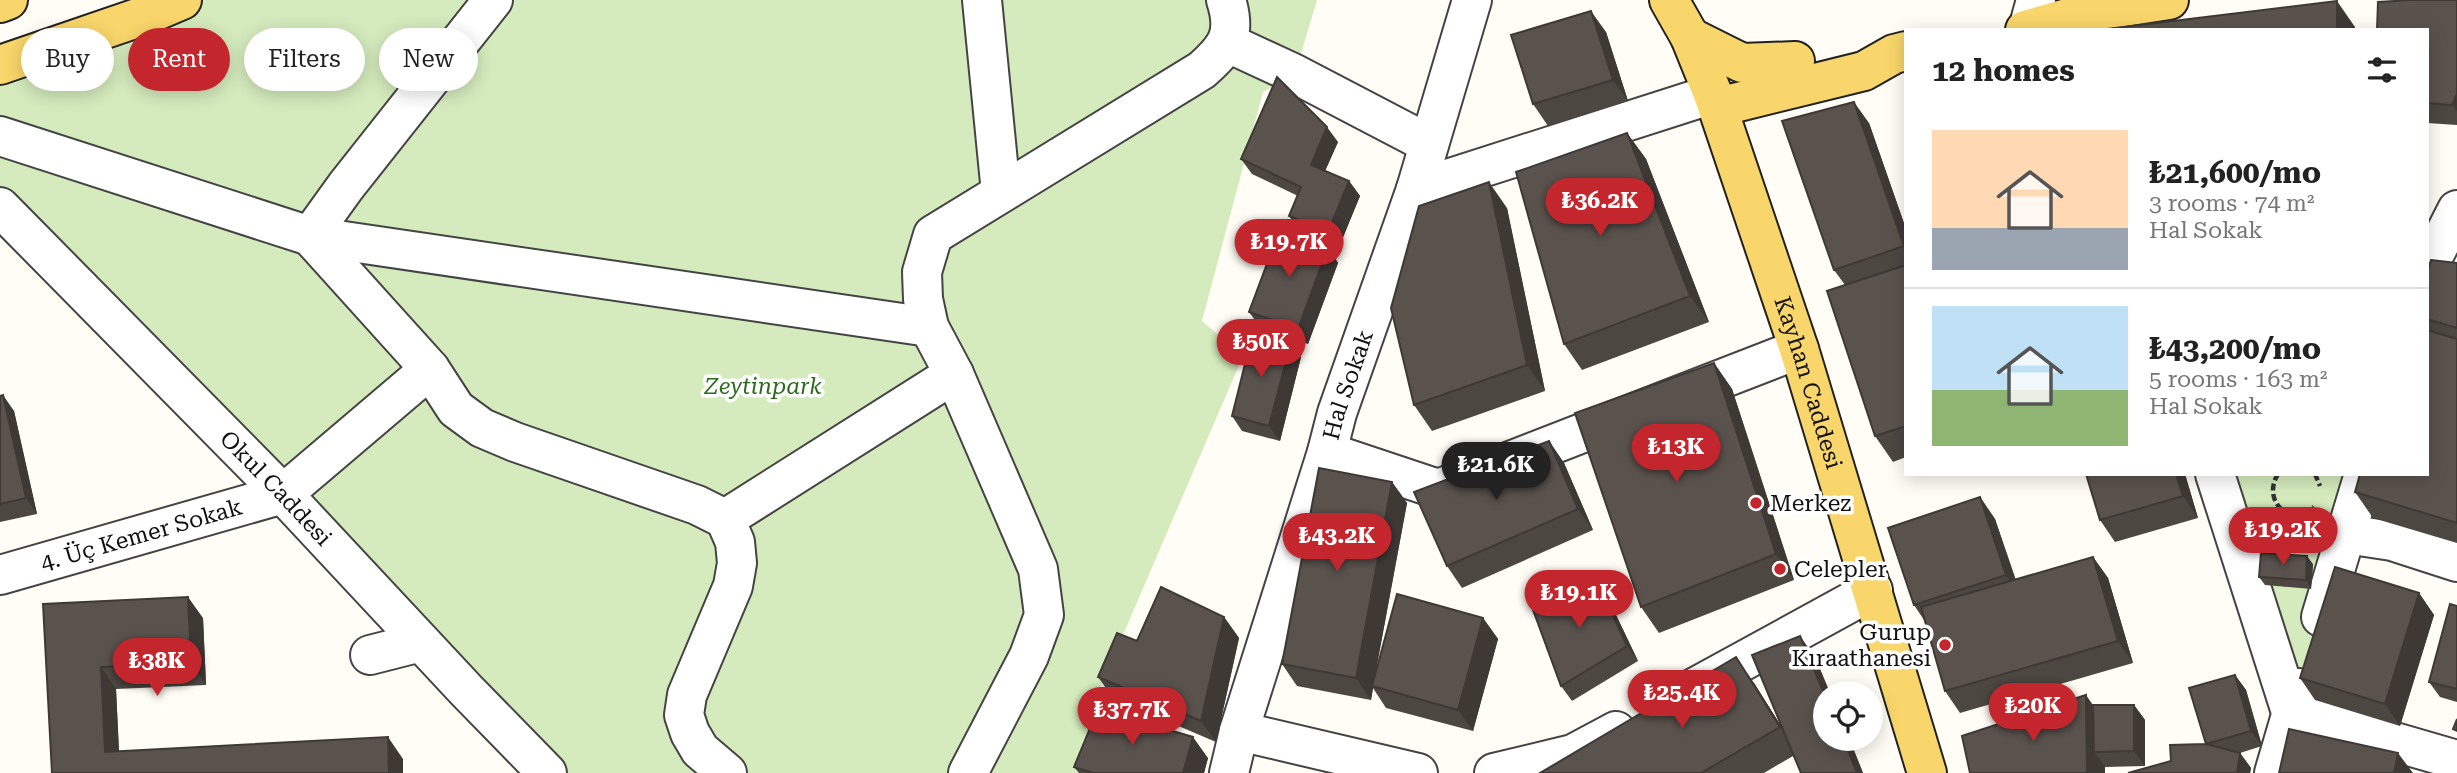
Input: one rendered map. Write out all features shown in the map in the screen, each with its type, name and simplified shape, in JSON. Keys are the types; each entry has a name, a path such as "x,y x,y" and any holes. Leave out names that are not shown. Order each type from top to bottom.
{"main road":[{"path":"0,3 8,0"},
{"path":"0,65 182,0"},
{"name":"Kayhan Caddesi","path":"1669,0 1690,37 1713,95 1799,349 1927,773"},
{"path":"2034,28 2087,21 2169,0"},
{"path":"1690,37 1741,63 1795,61"},
{"path":"1713,95 1795,61 1858,45 1900,52"},
{"path":"1713,95 1864,71 1900,52"}],"street":[{"path":"310,236 346,186 493,0"},
{"path":"982,0 1002,193"},
{"path":"968,773 1029,656 1044,615 1038,569 954,374 929,327 923,299 922,272 933,234 1202,70 1228,43 1231,25 1226,0"},
{"name":"Hal Sokak","path":"1229,773 1239,731 1337,413 1416,189 1472,0"},
{"path":"2026,28 2036,0"},
{"path":"1228,43 1295,74 1429,144"},
{"path":"1416,189 1713,95"},
{"path":"0,136 310,236 929,327"},
{"name":"Okul Caddesi","path":"0,206 283,494 547,773"},
{"path":"2435,264 2457,210"},
{"path":"310,236 430,369 456,409 482,428 697,505 725,519 735,542 737,563 733,586 687,695 684,715 700,750 727,773"},
{"path":"1327,452 1438,489 1799,349"},
{"path":"283,494 430,369"},
{"path":"725,519 954,374"},
{"path":"2216,476 2291,712"},
{"path":"2274,773 2363,476"},
{"name":"4. Üç Kemer Sokak","path":"0,575 283,494"},
{"path":"2346,534 2392,541 2457,562"},
{"path":"1494,773 1573,754 1873,590"},
{"path":"370,655 421,642"},
{"path":"2291,712 2457,760"},
{"path":"1239,731 1418,773"}],"path":[{"path":"2277,476 2272,488 2273,496 2281,509 2295,515 2316,505"},
{"path":"2316,476 2321,490"}],"green space":[{"name":"Zeytinpark","path":"182,0 1317,0 1295,74 1263,92 1202,321 1243,356 1098,693 1113,730 1096,773 547,773 0,207 0,65 21,58 21,91 114,91 114,28 104,28"},
{"path":"2216,476 2363,476 2291,712"}],"building":[{"path":"2457,0 2457,94 2452,105 2429,103 2429,28 2377,28 2378,2"},
{"path":"2337,1 2337,28 2115,28"},
{"path":"1591,11 1613,80 1533,104 1511,35"},
{"path":"1277,77 1327,127 1311,165 1349,181 1328,232 1289,216 1301,187 1241,159"},
{"path":"1854,102 1904,246 1834,270 1782,121"},
{"path":"1627,133 1690,296 1564,344 1516,172"},
{"path":"1489,182 1527,365 1414,405 1391,308 1419,206"},
{"path":"1280,229 1328,247 1298,329 1249,312"},
{"path":"2431,260 2457,263 2457,328 2429,320"},
{"path":"1904,266 1904,427 1875,436 1827,291"},
{"path":"2429,331 2457,339 2457,523 2355,492 2359,476 2429,476"},
{"path":"1253,332 1291,342 1269,426 1232,416"},
{"path":"1714,363 1776,554 1641,607 1575,413"},
{"path":"3,395 26,498 0,504 0,396"},
{"path":"1549,441 1578,509 1447,566 1414,492"},
{"path":"1319,468 1392,482 1356,678 1282,664"},
{"path":"2087,476 2177,476 2183,496 2100,520"},
{"path":"1980,497 2006,575 1914,605 1888,528"},
{"path":"2261,553 2307,556 2306,580 2259,577"},
{"path":"2093,557 2118,641 1945,691 1921,607"},
{"path":"2335,567 2419,593 2385,704 2300,678"},
{"path":"1596,579 1627,646 1561,686 1532,607"},
{"path":"1161,587 1224,617 1201,721 1098,677 1117,633 1137,641"},
{"path":"1397,594 1483,618 1458,710 1372,686"},
{"path":"188,597 191,663 101,667 105,752 388,737 389,773 52,773 43,604"},
{"path":"2450,604 2457,606 2457,689 2429,682"},
{"path":"1800,636 1819,681 1813,681 1813,751 1848,751 1857,773 1801,773 1752,655"},
{"path":"1736,657 1780,727 1701,773 1540,773"},
{"path":"2235,675 2251,731 2206,744 2189,688"},
{"path":"2086,695 2087,773 1970,773 1962,736"},
{"path":"2093,705 2134,705 2134,751 2094,752"},
{"path":"1098,709 1193,737 1183,773 1093,773 1074,767"},
{"path":"2289,729 2398,753 2394,773 2279,773"},
{"path":"2206,744 2240,753 2237,773 2128,773 2171,761 2170,745"}],"place":[{"name":"Merkez","path":"1756,503"},
{"name":"Celepler","path":"1780,569"},
{"name":"Gurup Kıraathanesi","path":"1945,645"}]}
